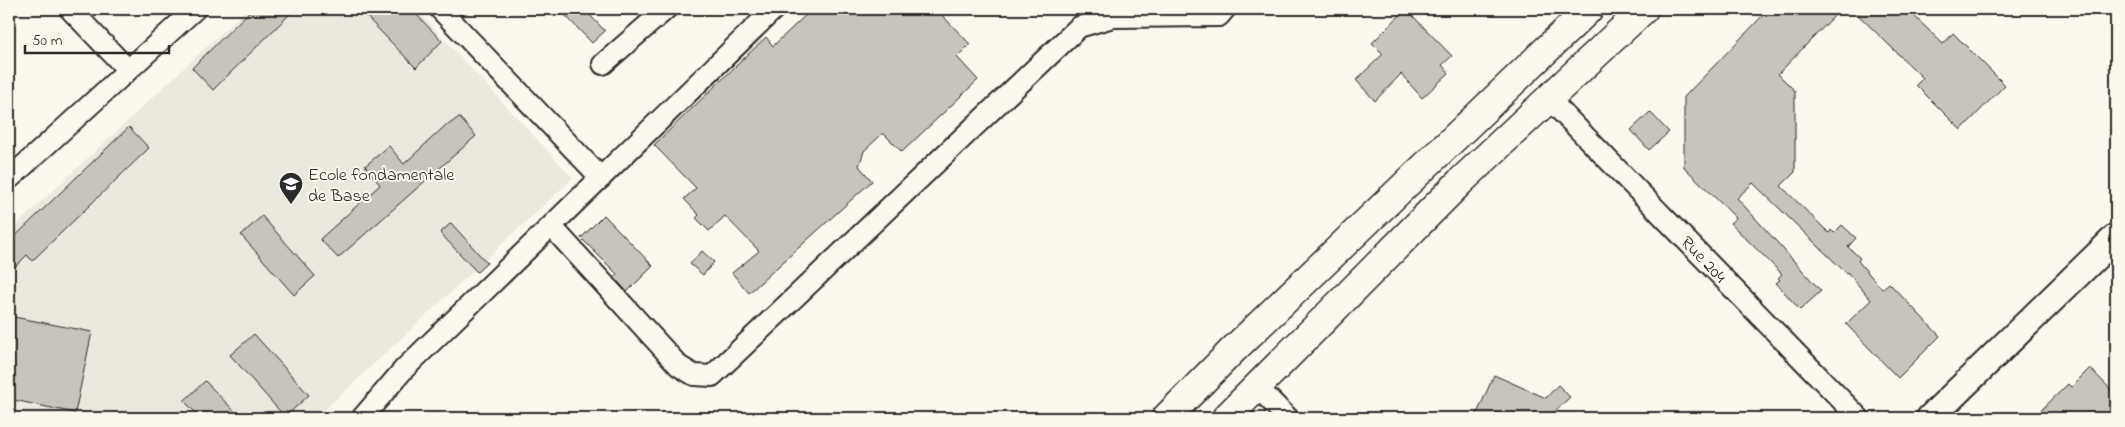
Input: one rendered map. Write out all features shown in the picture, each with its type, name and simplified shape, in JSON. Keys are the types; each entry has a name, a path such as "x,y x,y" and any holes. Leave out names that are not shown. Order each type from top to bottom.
{"main road":[{"path":"1166,418 1233,350 1588,9"},
{"path":"1226,418 1460,182 1644,9"}],"street":[{"path":"70,9 128,70"},
{"path":"10,176 195,9"},
{"path":"440,9 601,178"},
{"path":"604,64 666,9"},
{"path":"362,418 404,369 774,9"},
{"path":"552,227 679,366 694,375 712,376 1079,27 1113,17 1219,16 1226,9"},
{"name":"Rue 204","path":"1549,99 1859,418"},
{"path":"1930,418 2116,237"},
{"path":"1258,387 1288,418"}],"shaded area":[{"name":"Ecole fondamentale de Base","path":"247,9 416,9 573,178 316,418 9,418 9,232"}],"building":[{"path":"252,9 295,9 213,90 192,68"},
{"path":"359,9 411,9 442,41 416,68"},
{"path":"559,9 584,9 605,31 592,43"},
{"path":"812,9 936,9 970,44 957,57 978,80 902,152 883,133 864,151 859,166 872,181 749,293 732,273 759,251 725,216 709,231 696,218 699,215 684,199 696,188 654,145 766,37 773,46"},
{"path":"1406,9 1452,56 1442,65 1449,73 1422,98 1401,74 1375,101 1356,80 1383,54 1372,43"},
{"path":"1769,9 1841,9 1778,74 1795,91 1795,172 1781,186 1829,233 1831,230 1834,233 1842,225 1856,238 1848,247 1860,258 1858,261 1882,289 1889,283 1940,336 1898,378 1846,324 1871,300 1847,272 1753,183 1737,198 1821,291 1800,310 1776,283 1780,280 1778,278 1782,274 1730,223 1736,218 1684,167 1684,97"},
{"path":"1852,9 1907,9 1943,44 1953,33 2005,85 1961,130 1916,85 1923,78"},
{"path":"1650,112 1669,132 1649,150 1631,130"},
{"path":"459,117 476,136 338,258 320,239 380,185 365,166 389,146 404,164 447,124"},
{"path":"129,127 149,148 32,261 27,255 9,273 9,242"},
{"path":"604,215 653,266 627,292 614,277 617,274 581,238"},
{"path":"262,216 315,276 294,295 241,235"},
{"path":"451,223 487,263 477,272 440,233"},
{"path":"702,251 714,262 703,275 690,264"},
{"path":"9,316 92,332 75,413 9,399"},
{"path":"254,334 309,395 285,417 230,355"},
{"path":"2090,368 2116,395 2116,418 2033,418 2068,384 2071,387"},
{"path":"1494,375 1546,398 1558,385 1570,397 1548,418 1475,418"},
{"path":"205,381 241,418 201,418 184,401"}],"place":[{"name":"Ecole fondamentale de Base","path":"291,205"}]}
